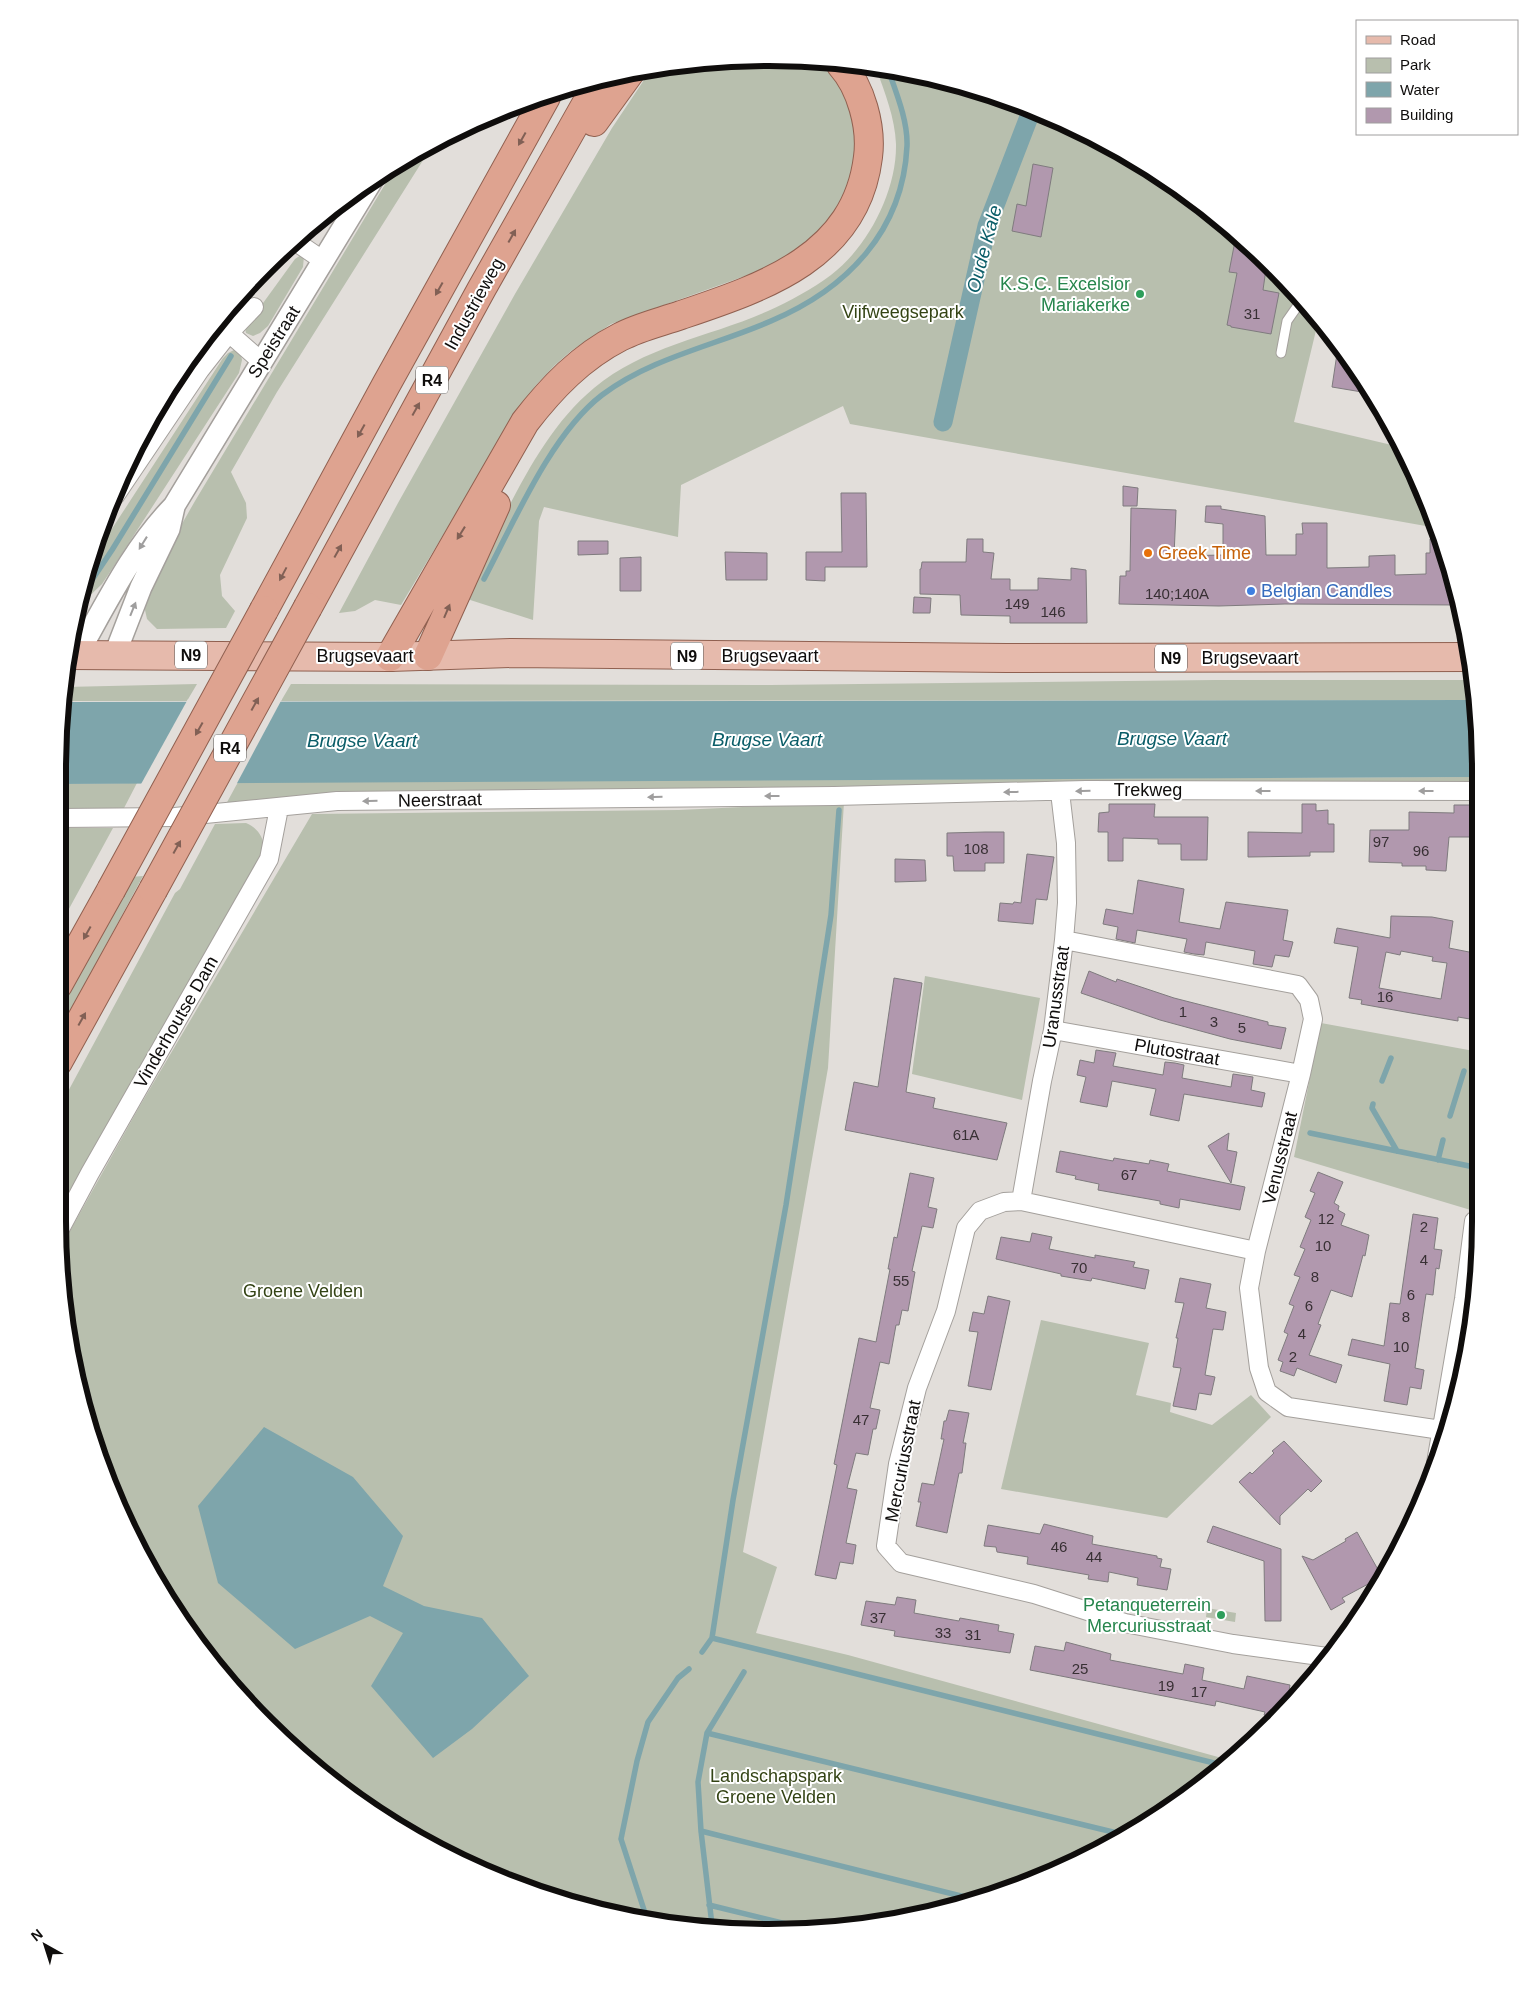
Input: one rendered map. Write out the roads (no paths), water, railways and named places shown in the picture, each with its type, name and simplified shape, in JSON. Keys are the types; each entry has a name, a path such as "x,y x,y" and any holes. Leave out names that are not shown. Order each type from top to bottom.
{"highway":[{"path":"390,657 526,422 545,396 575,367 622,336 758,287 789,271 815,254 835,235 861,194 867,170 870,145 865,114 847,71"},
{"path":"428,656 503,488 522,455 558,404 585,377 620,353 656,336 762,298 796,282 823,264 844,243 872,198 879,172 882,145 877,111 864,73"},
{"path":"550,168 581,142 622,82"},
{"name":"Industrieweg","path":"66,1048 595,88"},
{"name":"R4","path":"66,971 386,384 542,104"}],"main road":[{"name":"Brugsevaart","path":"76,656 114,654 390,657 512,653 1006,658 1462,657"}],"street":[{"name":"Speistraat","path":"76,652 155,525 174,506 363,196"},
{"path":"301,246 324,261"},
{"name":"Speistraat","path":"136,465 200,370 229,333 254,307"},
{"path":"229,333 262,362"},
{"name":"Speistraat","path":"114,654 142,587 169,530 174,506"},
{"name":"Trekweg","path":"821,795 1060,792 1472,791"},
{"name":"Uranusstraat","path":"1021,1201 1053,1030 1064,940 1067,903 1066,842 1060,792"},
{"name":"Neerstraat","path":"66,818 175,817 337,801 821,795"},
{"name":"Vinderhoutse Dam","path":"66,1218 94,1165 269,859 279,808"},
{"name":"Venusstraat","path":"1064,940 1298,985 1309,1000 1313,1019 1256,1251 1250,1288 1259,1368 1268,1392 1288,1407 1439,1430"},
{"name":"Plutostraat","path":"1053,1030 1301,1074"},
{"name":"Mercuriusstraat","path":"1256,1251 1021,1201 1004,1202 980,1211 966,1228 946,1310 917,1388 900,1455 886,1546 900,1563 1034,1594 1125,1623 1233,1644 1321,1656"},
{"path":"1444,1415 1465,1318"}],"lane":[{"path":"1281,353 1287,321 1297,306"}],"water":[{"name":"Brugse Vaart","path":"1468,700 1472,777 66,784 70,702"},
{"path":"264,1427 353,1477 403,1536 383,1586 424,1606 482,1618 529,1676 472,1729 433,1758 371,1686 403,1633 370,1616 295,1649 218,1583 198,1506"}],"waterway":[{"path":"484,579 521,506 550,455 566,432 602,395 622,382 663,361 749,330 798,308 824,292 846,274 866,253 882,230 895,205 903,177 907,146 906,127 891,77"},
{"name":"Oude Kale","path":"943,422 987,226 1029,117"},
{"path":"92,579 231,356"},
{"path":"712,1638 733,1500 786,1205 831,915 839,810"},
{"path":"1382,1081 1391,1058"},
{"path":"1450,1116 1464,1071"},
{"path":"1373,1104 1372,1108 1397,1151"},
{"path":"1310,1133 1472,1167"},
{"path":"1438,1160 1443,1140"},
{"path":"702,1652 712,1638 1215,1763"},
{"path":"645,1912 621,1839 637,1761 648,1722 678,1678 689,1669"},
{"path":"712,1921 701,1831 698,1782 707,1733 744,1672"},
{"path":"707,1733 1115,1833"},
{"path":"701,1831 962,1896"},
{"path":"709,1905 784,1923"}],"place":[{"name":"K.S.C. Excelsior Mariakerke","path":"1140,294"},
{"name":"Greek Time","path":"1148,553"},
{"name":"Belgian Candles","path":"1251,591"},
{"name":"Petanqueterrein Mercuriusstraat","path":"1221,1615"}],"park label":[{"name":"Vijfweegsepark","path":"903,312"},
{"name":"Groene Velden","path":"303,1291"},
{"name":"Landschapspark Groene Velden","path":"776,1786"}]}
